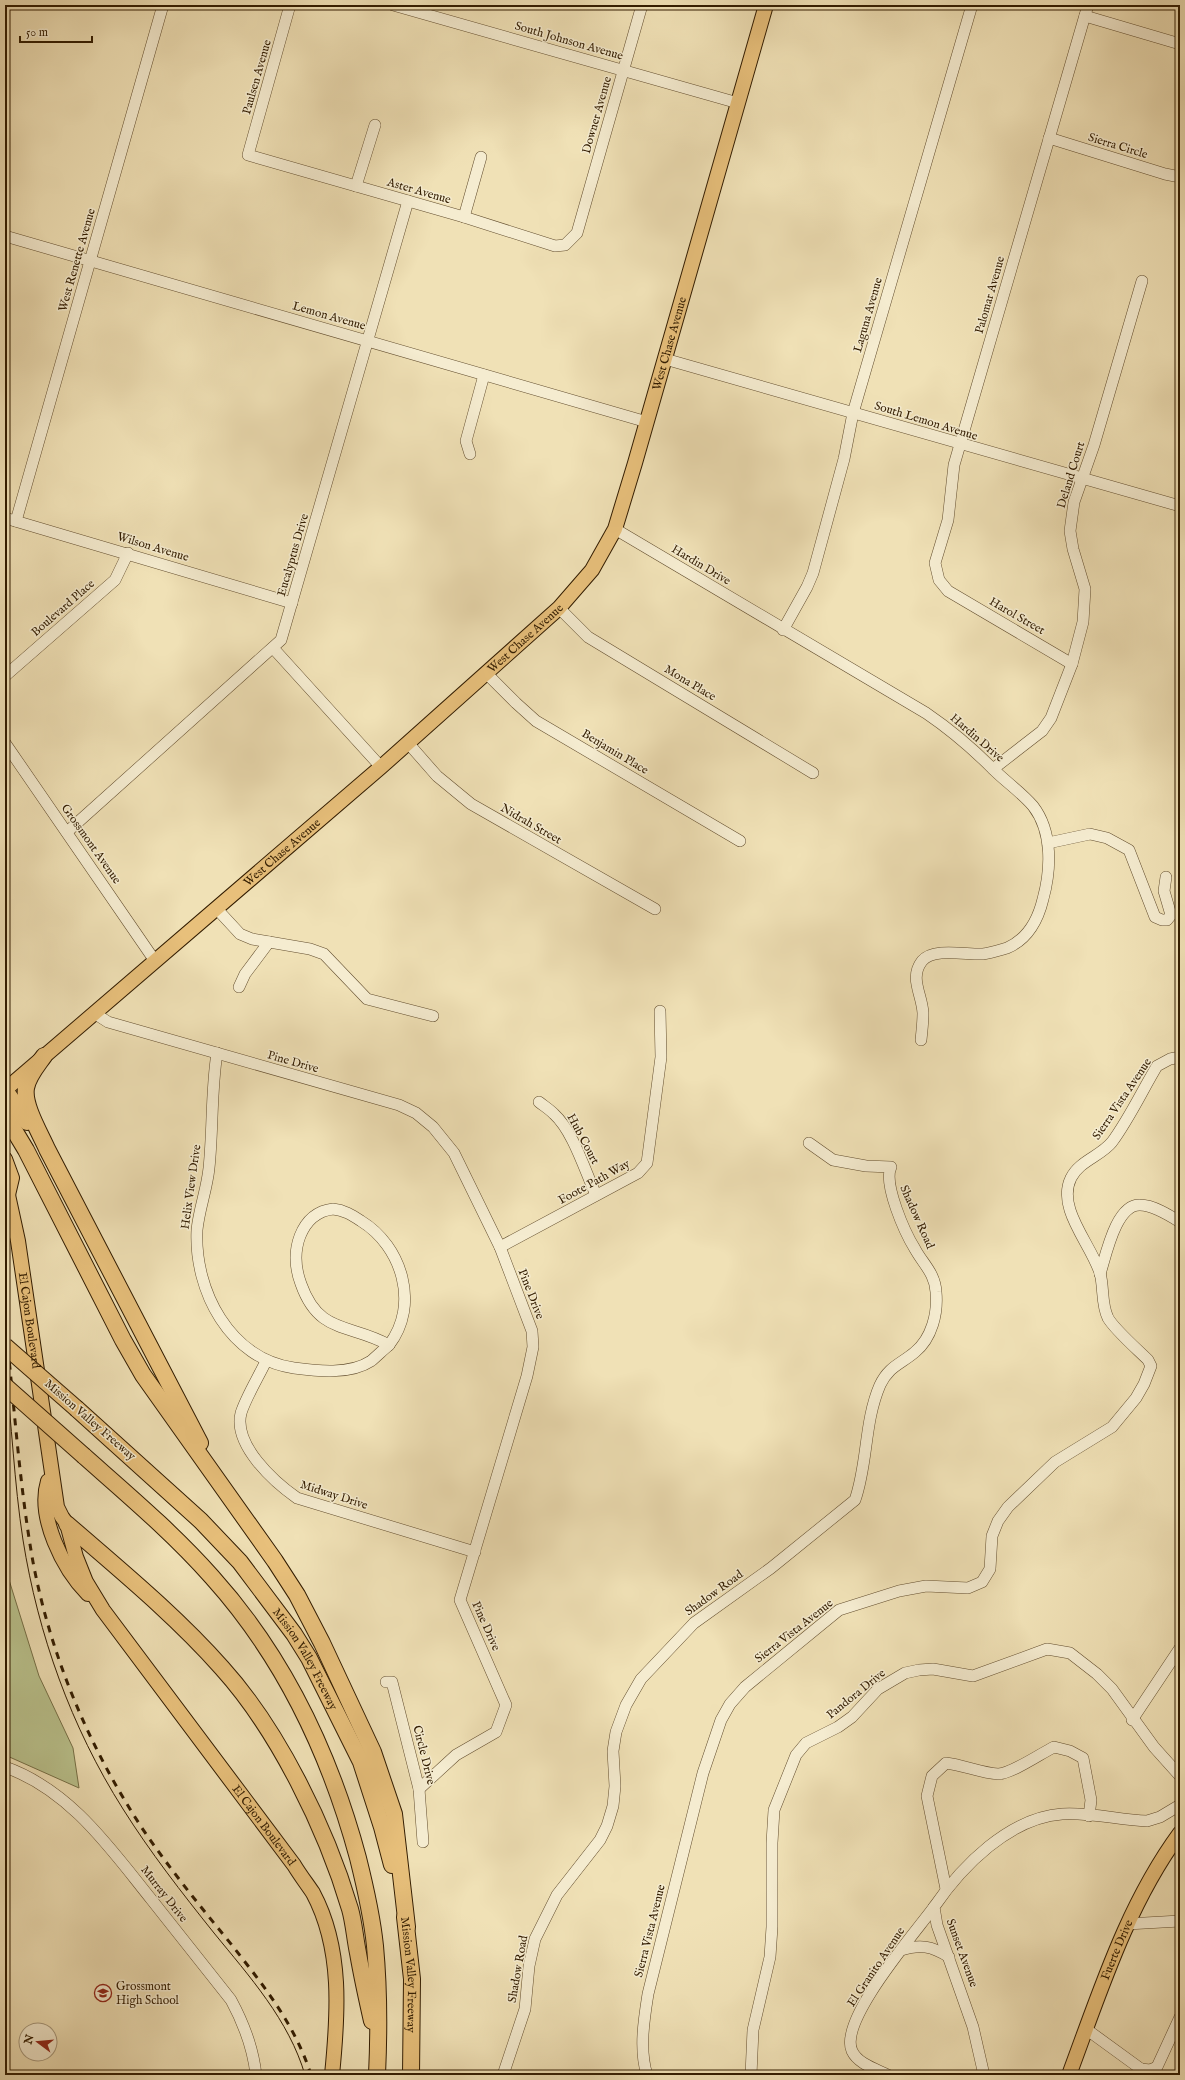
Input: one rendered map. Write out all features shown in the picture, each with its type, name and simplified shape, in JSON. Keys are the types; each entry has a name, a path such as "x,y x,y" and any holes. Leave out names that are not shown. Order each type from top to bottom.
{"highway":[{"path":"44,1056 31,1075 26,1088 25,1099 47,1149 217,1478"},
{"path":"5,1090 47,1149"},
{"path":"5,1115 26,1150 126,1346 166,1410 217,1478 297,1595 322,1643 372,1752 394,1814 407,1927"},
{"name":"Mission Valley Freeway","path":"5,1346 202,1521 240,1562 309,1658 361,1762 382,1827 407,1927 412,1979 413,2023 411,2075"},
{"path":"5,1386 180,1542 242,1613 265,1646 305,1711 338,1793 365,1888 375,1944 379,2001 377,2075"},
{"path":"67,1524 186,1631 222,1668 251,1704 268,1729 318,1823 337,1871 350,1910 378,2050"}],"main road":[{"name":"West Chase Avenue","path":"5,1090 381,767 560,608 592,570 614,529 665,359 766,5"},
{"name":"El Cajon Boulevard","path":"5,1159 12,1178 7,1192 18,1241 57,1507 67,1524 76,1557 86,1582 103,1610 292,1862 313,1894 327,1928 334,1961 336,2037 332,2075"},
{"name":"El Cajon Boulevard","path":"51,1469 47,1484 46,1508 56,1545 64,1564 76,1583 103,1610"},
{"name":"Fuerte Drive","path":"1069,2075 1127,1924 1151,1877 1180,1832"}],"street":[{"name":"West Renette Avenue","path":"10,520 90,260 163,5"},
{"name":"Paulsen Avenue","path":"248,155 290,5"},
{"name":"South Johnson Avenue","path":"393,5 738,103"},
{"name":"Downer Avenue","path":"576,233 642,5"},
{"name":"Laguna Avenue","path":"783,630 807,587 812,574 847,449 854,413 972,5"},
{"name":"Palomar Avenue","path":"948,591 939,580 935,563 948,520 954,465 1088,5"},
{"path":"1084,16 1180,44"},
{"path":"356,186 375,125"},
{"name":"Sierra Circle","path":"1049,138 1164,174 1180,177"},
{"name":"Aster Avenue","path":"248,155 464,217 554,246 565,245 576,233"},
{"path":"464,217 481,157"},
{"name":"Eucalyptus Drive","path":"67,832 281,640 408,201"},
{"name":"Lemon Avenue","path":"5,236 646,422"},
{"name":"Deland Court","path":"994,769 1042,730 1051,718 1072,664 1083,622 1085,589 1073,549 1070,531 1074,502 1094,445 1142,281"},
{"name":"South Lemon Avenue","path":"665,359 960,445 1180,506"},
{"path":"470,454 466,441 484,375"},
{"name":"Wilson Avenue","path":"10,520 128,553 292,603"},
{"name":"Hardin Drive","path":"614,529 926,713 955,733 1033,807 1046,833 1048,843 1048,881 1038,918 1030,930 1018,941 1007,948 984,954 937,953 923,960 917,971 915,979 923,1012 921,1040"},
{"name":"Boulevard Place","path":"5,676 115,580 128,553"},
{"name":"Harol Street","path":"948,591 1072,664"},
{"name":"Mona Place","path":"560,608 588,637 813,773"},
{"path":"273,648 381,767"},
{"name":"Benjamin Place","path":"486,673 516,704 536,721 740,841"},
{"name":"Grossmont Avenue","path":"5,743 155,961"},
{"name":"Nidrah Street","path":"408,743 437,776 471,804 655,909"},
{"path":"1048,843 1090,834 1107,838 1129,850 1156,917 1162,920 1167,920 1171,915 1164,891 1166,877"},
{"path":"216,908 240,934 252,939 310,949 324,954 367,999 433,1016"},
{"path":"239,987 245,974 269,942"},
{"name":"Foote Path Way","path":"500,1246 638,1173 647,1163 661,1056 660,1011"},
{"name":"Pine Drive","path":"94,1013 108,1022 399,1105 416,1113 433,1127 454,1153 500,1246 529,1320 533,1347 528,1371 460,1600 506,1705 496,1732 456,1755 420,1789"},
{"name":"Helix View Drive","path":"217,1053 213,1077 213,1119 209,1170 198,1220 198,1258 208,1293 225,1326 234,1338 249,1351 266,1361 281,1366 318,1371 348,1369 370,1362 389,1345 397,1334 402,1323 404,1304 401,1274 391,1250 380,1235 348,1213 333,1209 318,1213 310,1220 302,1233 296,1256 299,1277 308,1301 328,1322 351,1331 376,1337 389,1345"},
{"name":"Sierra Vista Avenue","path":"647,2075 644,2067 644,2022 648,1994 703,1773 721,1720 730,1704 745,1687 839,1610 899,1591 926,1586 968,1588 982,1582 990,1569 992,1536 998,1521 1008,1507 1055,1462 1112,1427 1136,1398 1144,1384 1151,1366 1148,1360 1108,1319 1100,1274 1090,1249 1079,1232 1069,1206 1066,1192 1071,1177 1085,1163 1101,1153 1112,1142 1157,1066 1170,1059 1180,1057"},
{"name":"Hub Court","path":"539,1102 554,1114 571,1139 596,1194"},
{"name":"Shadow Road","path":"503,2075 524,2009 529,1966 537,1933 557,1895 596,1846 607,1826 613,1806 615,1786 613,1751 616,1732 626,1705 641,1679 694,1623 771,1568 856,1500 861,1485 872,1408 881,1384 891,1368 915,1353 930,1334 935,1318 936,1292 934,1279 928,1267 915,1250 902,1221 889,1186 888,1173 891,1167 866,1166 833,1160 809,1143"},
{"path":"1100,1274 1121,1216 1128,1208 1137,1205 1146,1206 1180,1222"},
{"name":"Midway Drive","path":"266,1361 241,1413 242,1434 248,1448 280,1486 297,1498 475,1552"},
{"path":"1132,1720 1180,1648"},
{"name":"Pandora Drive","path":"751,2075 753,2030 770,1957 774,1810 796,1755 806,1743 838,1727 852,1717 878,1690 905,1674 919,1670 933,1670 973,1676 1047,1649 1070,1654 1083,1661 1112,1689 1132,1720 1154,1748 1180,1776"},
{"name":"Circle Drive","path":"386,1682 392,1682 420,1789 423,1842"},
{"path":"946,1889 927,1796 932,1776 946,1763 999,1774 1012,1771 1054,1747 1070,1751 1083,1758 1091,1800 1089,1816"},
{"name":"Murray Drive","path":"5,1767 42,1784 69,1804 111,1848 231,2000 243,2021 252,2048 256,2075"},
{"name":"Sunset Avenue","path":"984,2075 974,2027 939,1931 934,1907 946,1889 969,1864 1002,1837 1020,1825 1051,1815 1076,1814 1147,1820 1160,1817 1180,1805"},
{"name":"El Granito Avenue","path":"888,2075 865,2064 856,2057 852,2051 852,2032 865,2001 934,1907"},
{"path":"1127,1924 1180,1921"},
{"path":"901,1950 924,1945 937,1949 949,1957"},
{"path":"1086,2029 1141,2072 1158,2067 1180,2017"}],"green space":[{"path":"5,1567 39,1676 73,1748 79,1788 5,1755"}],"tram line":[{"path":"5,1367 15,1475 29,1575 48,1645 72,1713 104,1778 123,1809 167,1872 267,2000 289,2036 305,2075"}],"railway":[{"path":"5,1321 20,1472 33,1562 50,1632 61,1667 74,1700 105,1766 142,1828 196,1901 243,1959 277,2006 296,2039 311,2075"}],"place":[{"name":"Grossmont High School","path":"103,1993"}]}
